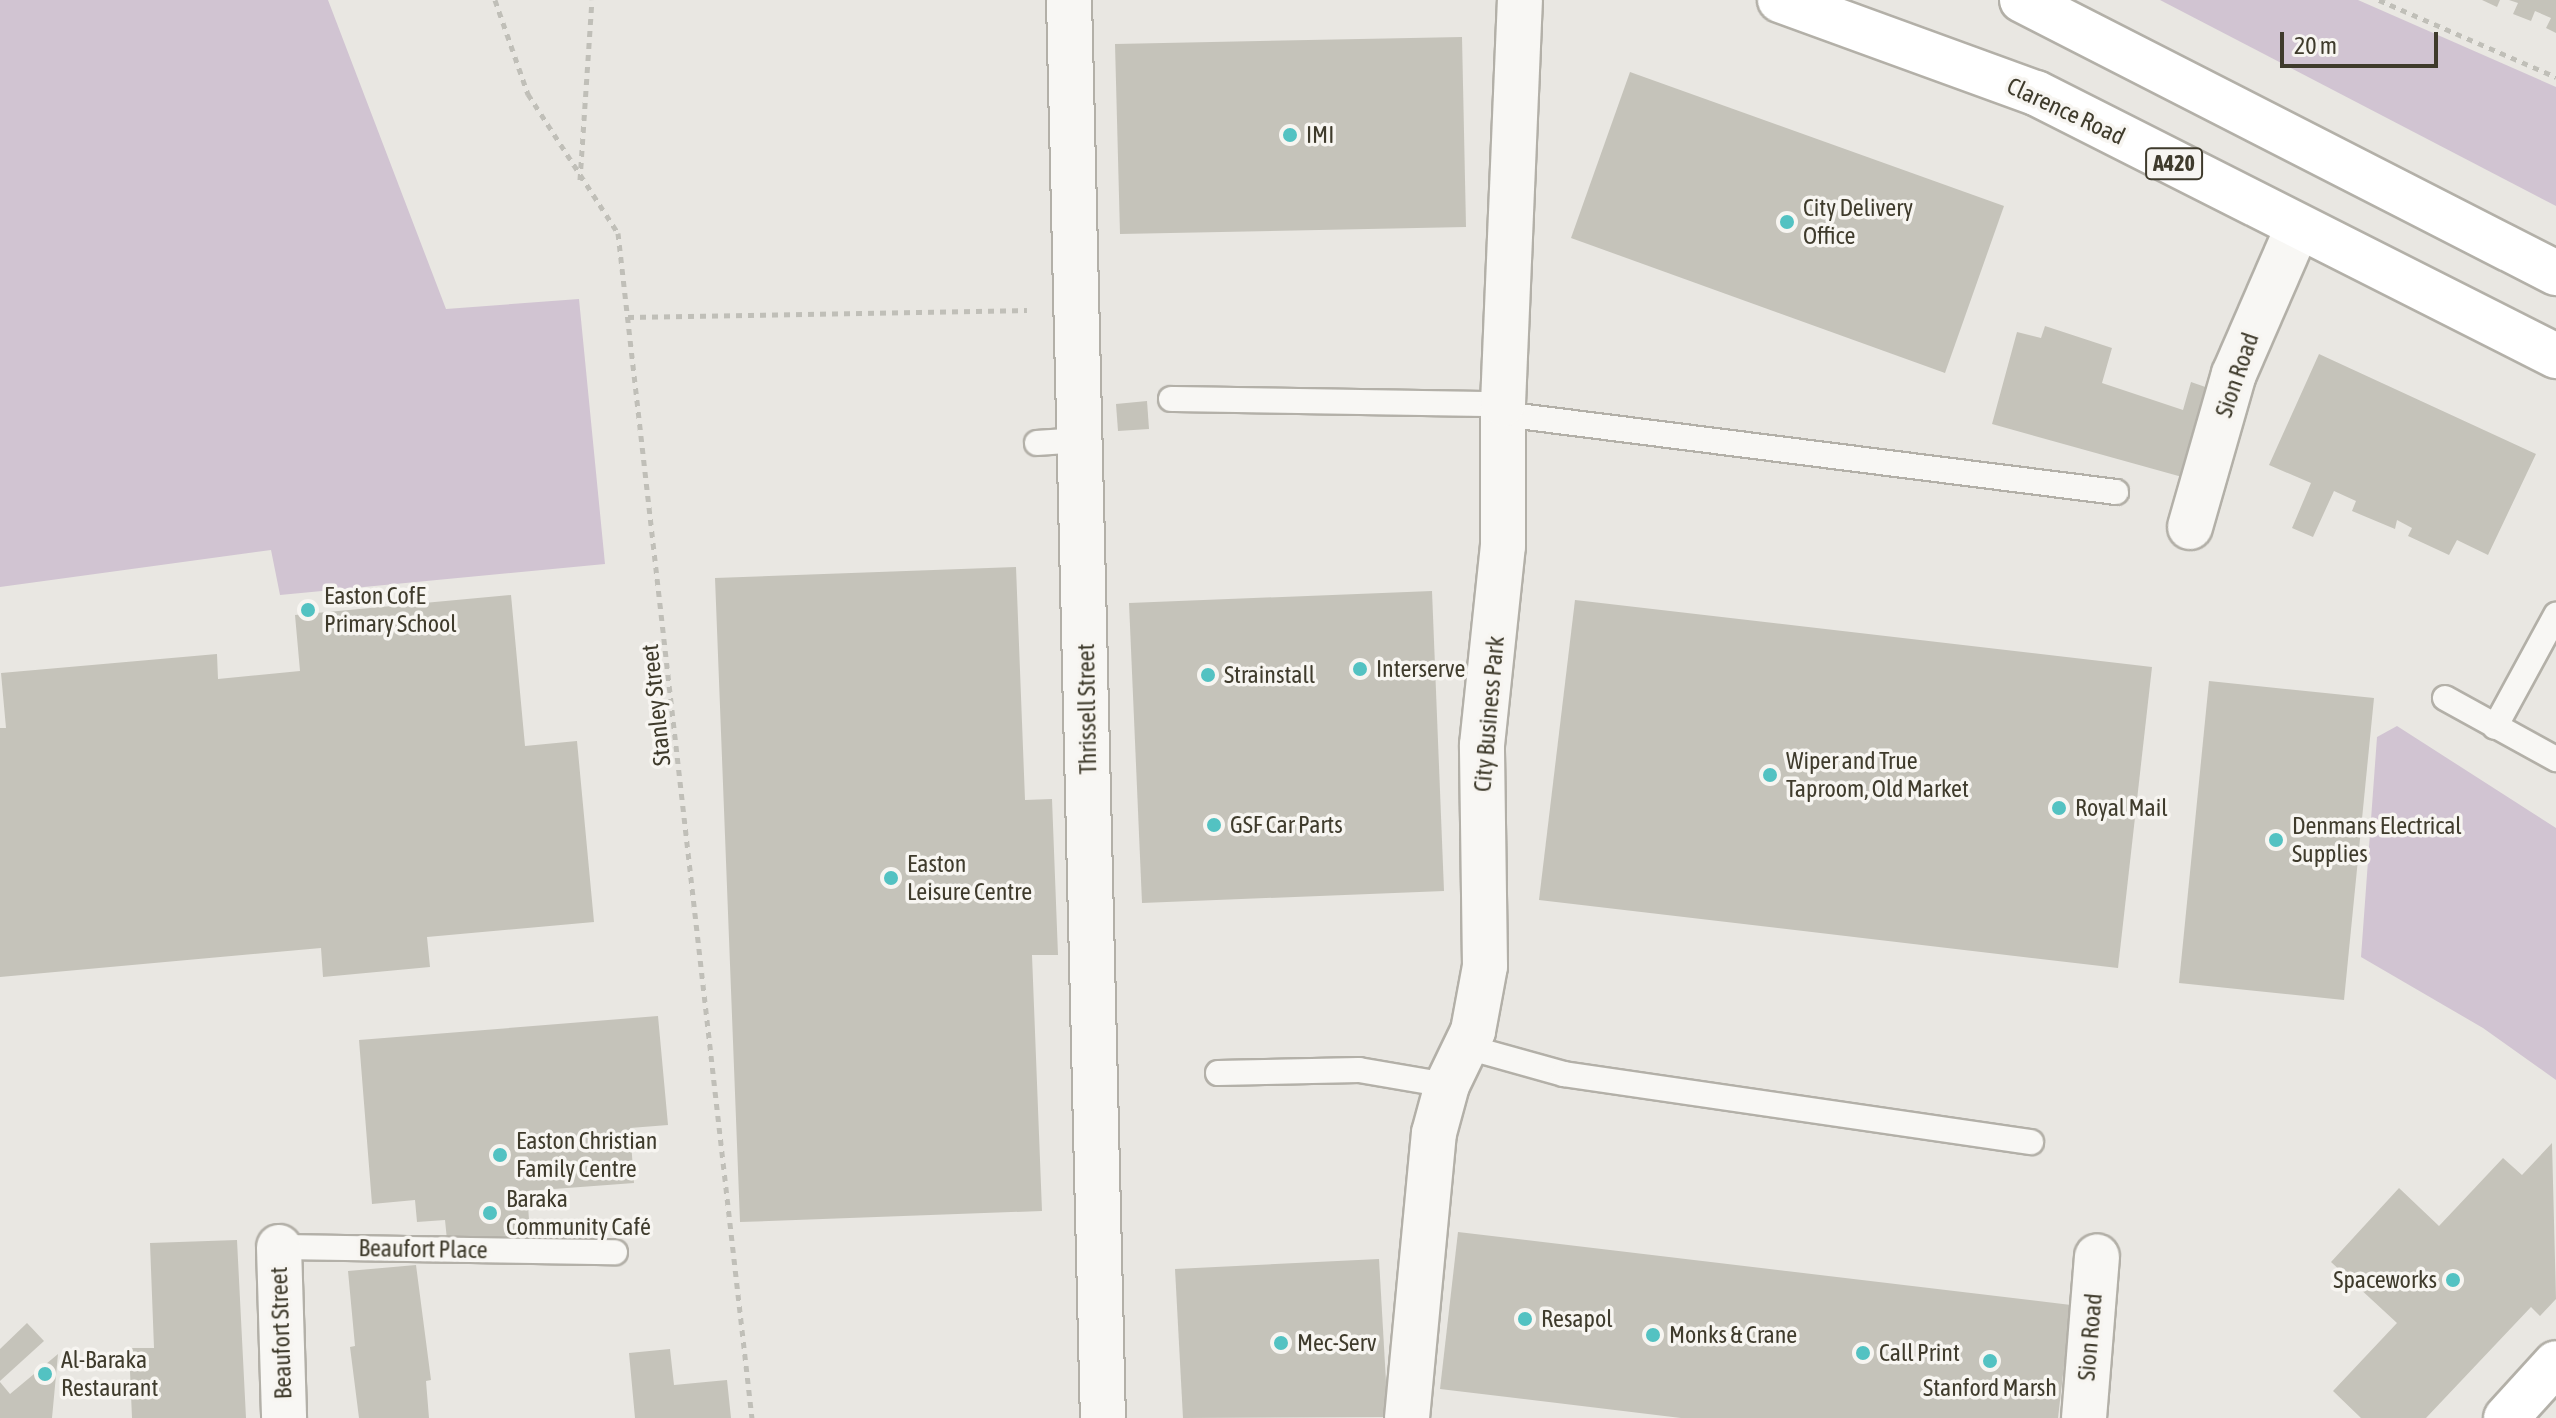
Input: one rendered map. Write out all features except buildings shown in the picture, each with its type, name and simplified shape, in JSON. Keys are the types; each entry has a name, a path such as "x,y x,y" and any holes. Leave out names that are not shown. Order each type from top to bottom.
{"main road":[{"name":"Clarence Road","path":"1780,0 2036,93 2556,356"},
{"path":"2022,0 2556,273"},
{"path":"2506,1418 2556,1363"}],"street":[{"name":"Thrissell Street","path":"1069,0 1103,1418"},
{"name":"City Business Park","path":"1407,1418 1427,1184 1447,1085 1467,1047 1485,966 1482,745 1503,546 1503,409 1520,0"},
{"name":"Sion Road","path":"2190,527 2234,374 2298,227"},
{"name":"Beaufort Street","path":"279,1247 284,1418"},
{"name":"Sion Road","path":"2084,1418 2097,1257"}],"lane":[{"path":"1171,399 1503,409 2116,492"},
{"path":"1037,443 1081,440"},
{"path":"2495,727 2556,615"},
{"path":"2445,698 2556,759"},
{"path":"1467,1047 1564,1074 2031,1142"},
{"path":"1218,1073 1359,1070 1447,1085"},
{"name":"Beaufort Place","path":"279,1247 615,1252"}],"path":[{"name":"Stanley Street","path":"495,0 528,94 580,181 618,233 752,1418"},
{"path":"580,181 592,0"},
{"path":"2379,0 2556,77"},
{"path":"628,317 1078,309"}],"shaded area":[{"path":"0,0 328,0 446,309 579,299 605,564 280,595 271,550 0,587"},
{"path":"2160,0 2358,0 2556,87 2556,206"},
{"path":"2397,726 2556,828 2556,1080 2483,1028 2361,957 2377,737"}],"place":[{"name":"IMI","path":"1290,135"},
{"name":"City Delivery Office","path":"1787,222"},
{"name":"Easton CofE Primary School","path":"308,610"},
{"name":"Interserve","path":"1360,669"},
{"name":"Strainstall","path":"1208,675"},
{"name":"Wiper and True Taproom, Old Market","path":"1770,775"},
{"name":"Royal Mail","path":"2059,808"},
{"name":"GSF Car Parts","path":"1214,825"},
{"name":"Denmans Electrical Supplies","path":"2276,840"},
{"name":"Easton Leisure Centre","path":"891,878"},
{"name":"Easton Christian Family Centre","path":"500,1155"},
{"name":"Baraka Community Café","path":"490,1213"},
{"name":"Spaceworks","path":"2453,1280"},
{"name":"Resapol","path":"1525,1319"},
{"name":"Monks & Crane","path":"1653,1335"},
{"name":"Mec-Serv","path":"1281,1343"},
{"name":"Call Print","path":"1863,1353"},
{"name":"Stanford Marsh","path":"1990,1361"},
{"name":"Al-Baraka Restaurant","path":"45,1374"}]}
